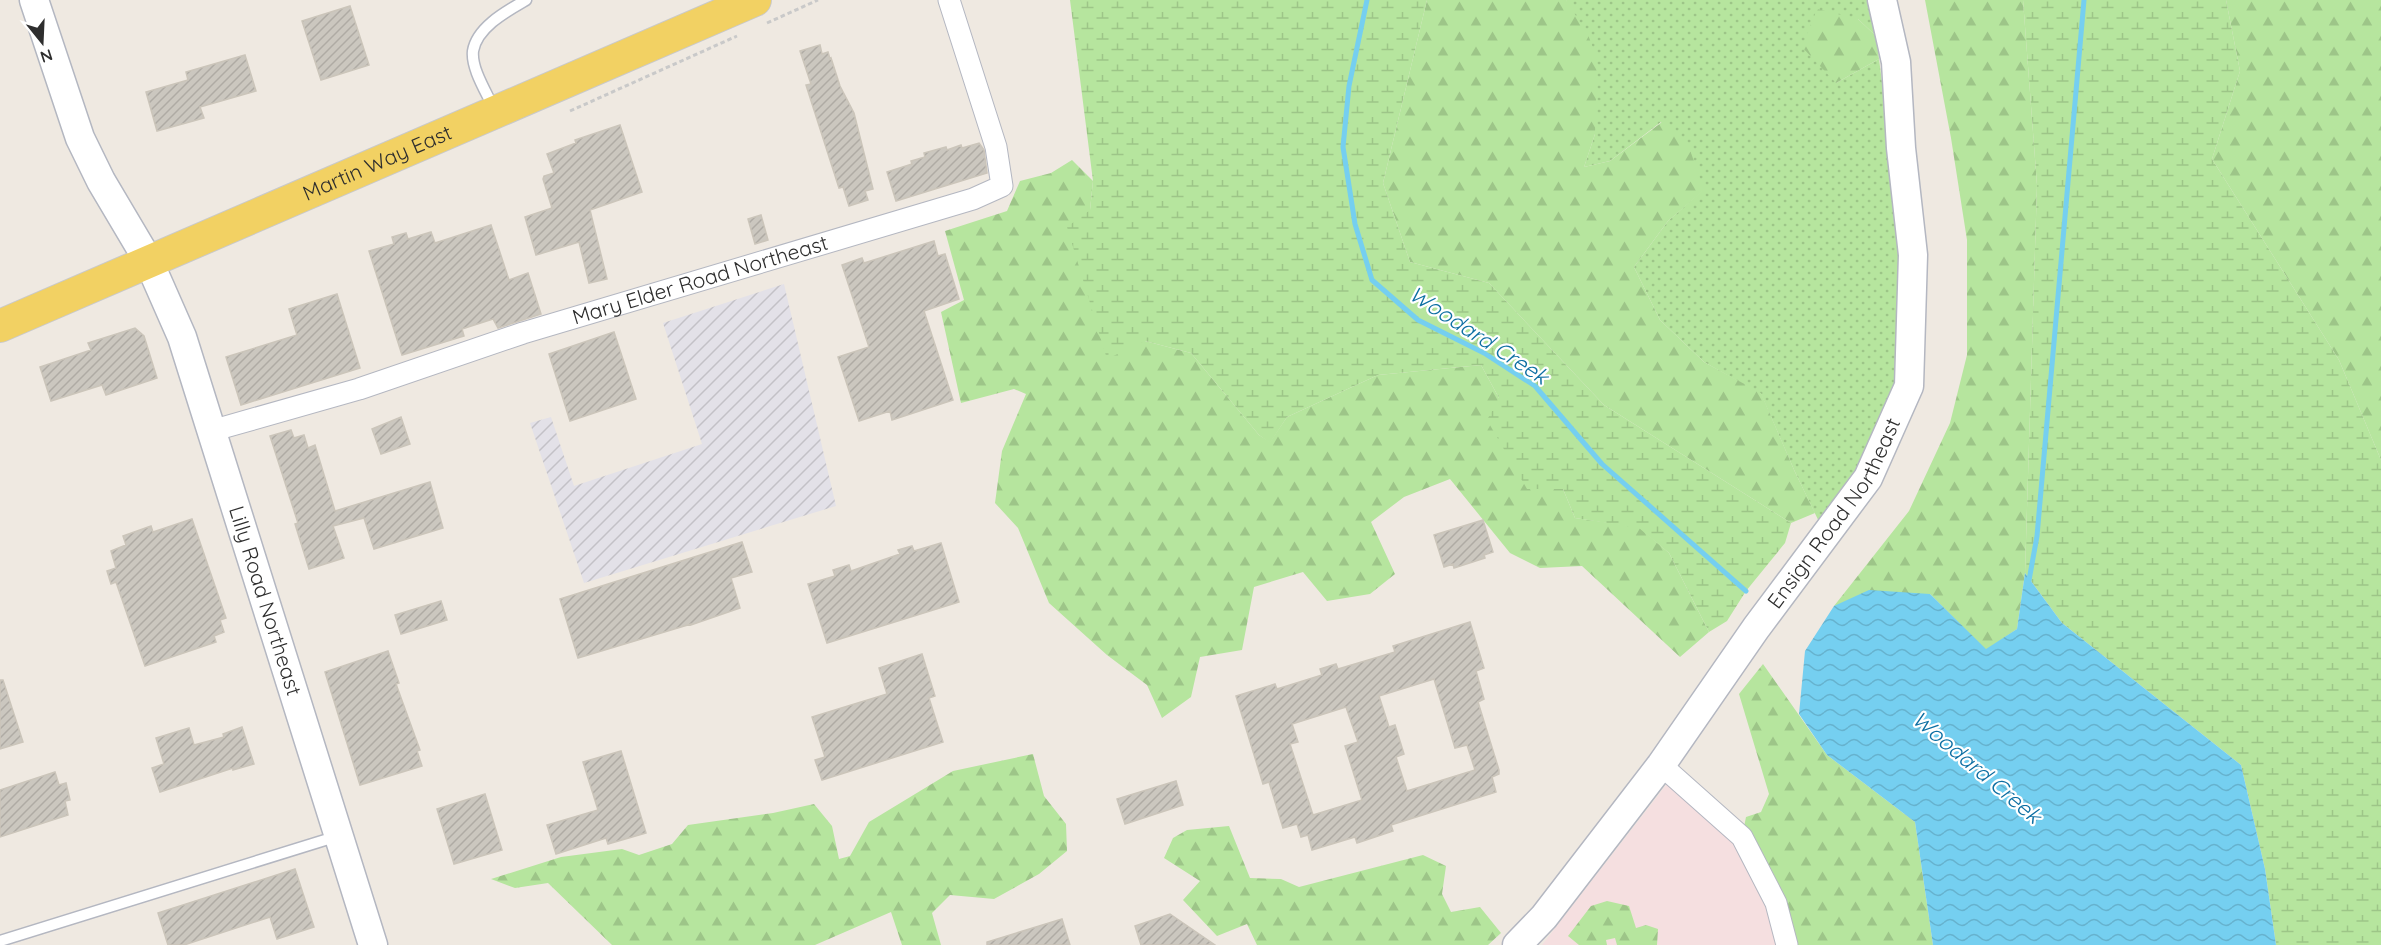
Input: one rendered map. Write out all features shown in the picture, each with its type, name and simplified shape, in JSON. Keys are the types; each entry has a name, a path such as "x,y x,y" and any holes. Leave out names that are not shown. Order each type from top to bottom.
{"main road":[{"name":"Martin Way East","path":"0,326 495,112 760,12"}],"street":[{"name":"Lilly Road Northeast","path":"34,0 80,138 101,181 149,262 182,337 373,945"},
{"name":"Mary Elder Road Northeast","path":"211,431 359,388 523,333 973,199 1002,186 996,147 949,0"},
{"name":"Ensign Road Northeast","path":"1517,945 1544,917 1661,765 1756,628 1868,478 1909,386 1913,255 1901,148 1896,62 1882,0"},
{"path":"1661,765 1742,837 1776,903 1787,945"}],"lane":[{"path":"495,112 476,70 473,52 479,35 496,19 526,0"},
{"path":"0,941 339,836"}],"path":[{"path":"760,12 818,0"},
{"path":"570,111 742,34"}],"shaded area":[{"path":"784,284 836,506 584,583 530,423 551,417 574,486 702,444 663,323"},
{"path":"1673,776 1734,828 1787,945 1542,945"}],"green space":[{"path":"1070,0 1427,0 1383,183 1410,262 1489,283 1604,405 1791,523 1785,543 1746,591 1727,621 1709,632 1669,553 1639,528 1575,518 1563,489 1527,489 1487,420 1499,398 1481,365 1378,375 1287,417 1270,443 1259,435 1191,353 1145,341 1107,359 1067,227 1090,210 1093,181"},
{"path":"1427,0 1566,0 1588,35 1597,58 1595,134 1584,167 1610,161 1662,122 1690,150 1704,190 1668,221 1634,267 1660,320 1704,362 1761,393 1815,513 1791,523 1604,405 1489,283 1410,262 1383,183"},
{"path":"1566,0 1867,0 1876,36 1858,19 1836,83 1879,59 1905,259 1901,380 1867,465 1823,530 1761,394 1704,362 1660,320 1634,267 1668,221 1703,190 1661,122 1610,161 1584,167 1595,134"},
{"path":"1925,0 2023,0 2037,185 2025,573 2017,629 1986,650 1930,594 1834,606 1909,511 1950,423 1967,355 1967,240 1951,138"},
{"path":"2023,0 2226,0 2240,71 2212,159 2339,360 2381,460 2381,945 2276,945 2265,869 2241,765 2062,623 2025,573 2037,185"},
{"path":"2226,0 2381,0 2381,460 2339,360 2212,159 2240,71"},
{"path":"1817,9 1858,19 1876,36 1879,59 1836,83 1802,47"},
{"path":"1072,160 1093,181 1090,210 1145,341 1191,353 1259,435 1270,442 1287,417 1378,375 1481,365 1499,398 1563,489 1575,518 1639,527 1669,553 1709,632 1680,657 1582,566 1540,568 1510,553 1450,479 1404,497 1371,522 1395,574 1370,594 1327,601 1303,572 1254,587 1242,650 1200,657 1191,697 1162,718 1147,685 1107,655 1049,603 1018,528 995,503 1002,451 1026,394 1014,389 961,403 941,312 964,300 945,231 1007,211 1020,181 1051,173"},
{"path":"1763,664 1827,755 1915,822 1933,945 1787,945 1742,837 1746,817 1761,812 1769,794 1739,694"},
{"path":"1033,754 1044,796 1066,824 1067,851 1039,874 994,899 950,895 932,913 941,945 902,945 891,912 815,945 612,945 548,883 515,888 491,879 561,857 622,849 639,855 672,844 688,825 773,813 814,804 832,826 839,859 850,856 869,822 953,771"},
{"path":"1229,826 1250,878 1281,879 1299,887 1423,855 1446,866 1442,894 1451,912 1480,907 1501,933 1488,945 1257,945 1247,924 1217,936 1183,900 1200,881 1164,858 1173,838 1187,830"},
{"path":"1607,901 1629,906 1636,928 1646,925 1658,929 1657,945 1617,945 1615,938 1606,940 1607,945 1579,945 1568,936 1591,906"}],"water":[{"path":"2025,573 2062,623 2241,765 2265,869 2276,945 1933,945 1915,822 1827,755 1799,714 1805,651 1834,606 1869,590 1930,594 1986,649 2017,629"}],"building":[{"path":"350,6 369,65 321,80 302,21"},
{"path":"820,45 822,54 828,52 831,58 840,86 854,113 873,189 865,191 868,200 849,206 843,187 839,188 806,85 811,84 800,51"},
{"path":"245,55 256,91 200,107 204,118 157,131 146,92 188,80 186,72"},
{"path":"620,125 642,192 590,210 607,279 589,283 579,242 536,255 525,217 552,208 543,179 544,176 554,173 547,154 576,143 575,140"},
{"path":"979,143 984,150 987,173 896,201 887,172 912,164 911,161 925,157 924,153 946,147 947,150 961,145 962,148"},
{"path":"761,215 768,240 755,244 748,219"},
{"path":"491,225 509,280 528,273 541,314 498,328 493,319 462,329 464,336 402,355 369,251 394,244 392,237 406,233 408,239 431,232 435,243"},
{"path":"934,241 938,256 945,254 959,299 924,311 953,400 892,420 890,411 859,421 838,357 869,347 842,265 862,258 864,263"},
{"path":"337,294 360,368 241,405 226,357 297,335 289,309"},
{"path":"135,328 144,336 157,378 106,395 102,385 51,401 40,367 91,350 88,343"},
{"path":"614,332 636,399 570,421 549,354"},
{"path":"401,417 410,444 381,454 372,429"},
{"path":"291,430 294,438 304,435 308,448 315,445 335,511 430,482 443,528 374,549 364,518 333,526 344,558 309,569 295,524 298,523 270,436"},
{"path":"192,519 226,618 220,620 224,632 214,636 216,642 145,666 116,582 111,584 107,571 116,568 111,551 126,545 123,536 151,526 153,532"},
{"path":"1483,520 1493,552 1484,555 1485,558 1454,568 1453,564 1444,567 1434,535"},
{"path":"742,542 752,572 731,578 740,608 578,658 560,599"},
{"path":"941,543 959,602 827,643 808,584 835,576 833,570 849,565 851,571 900,554 898,550 912,546 914,551"},
{"path":"441,601 447,620 401,634 395,615"},
{"path":"1470,622 1484,668 1476,671 1484,699 1478,702 1499,770 1499,774 1492,777 1496,792 1391,825 1393,831 1357,843 1355,837 1312,850 1308,835 1301,837 1297,824 1283,828 1269,782 1263,784 1236,696 1275,684 1277,689 1322,675 1320,669 1336,664 1338,669 1395,652 1393,646","holes":["1434,679 1455,748 1467,745 1475,770 1407,791 1396,757 1404,754 1395,725 1389,727 1379,696","1346,707 1358,742 1345,746 1362,800 1313,815 1290,744 1298,742 1292,724"]},
{"path":"388,651 399,683 396,684 420,750 417,751 422,766 360,785 325,672"},
{"path":"922,654 935,696 929,698 943,742 822,780 815,760 825,757 812,717 887,694 879,668"},
{"path":"0,680 3,680 23,742 0,749"},
{"path":"242,727 254,764 233,770 233,768 160,792 152,768 164,764 156,738 189,728 194,745 224,737 223,734"},
{"path":"621,751 646,833 608,844 606,838 556,854 547,825 598,810 583,762"},
{"path":"55,772 59,785 66,783 70,800 65,801 68,815 0,837 0,790"},
{"path":"1176,781 1183,805 1125,824 1117,799"},
{"path":"485,794 502,850 454,864 437,809"},
{"path":"295,869 314,927 277,939 270,917 184,945 168,945 158,913"},
{"path":"1170,914 1215,945 1141,945 1135,926"},
{"path":"1062,919 1070,945 987,945 987,942"}],"waterway":[{"name":"Woodard Creek","path":"1367,0 1349,86 1343,147 1355,224 1372,280 1418,320 1484,353 1535,386 1602,464 1746,591"},
{"path":"2028,586 2037,536 2084,0"}]}
